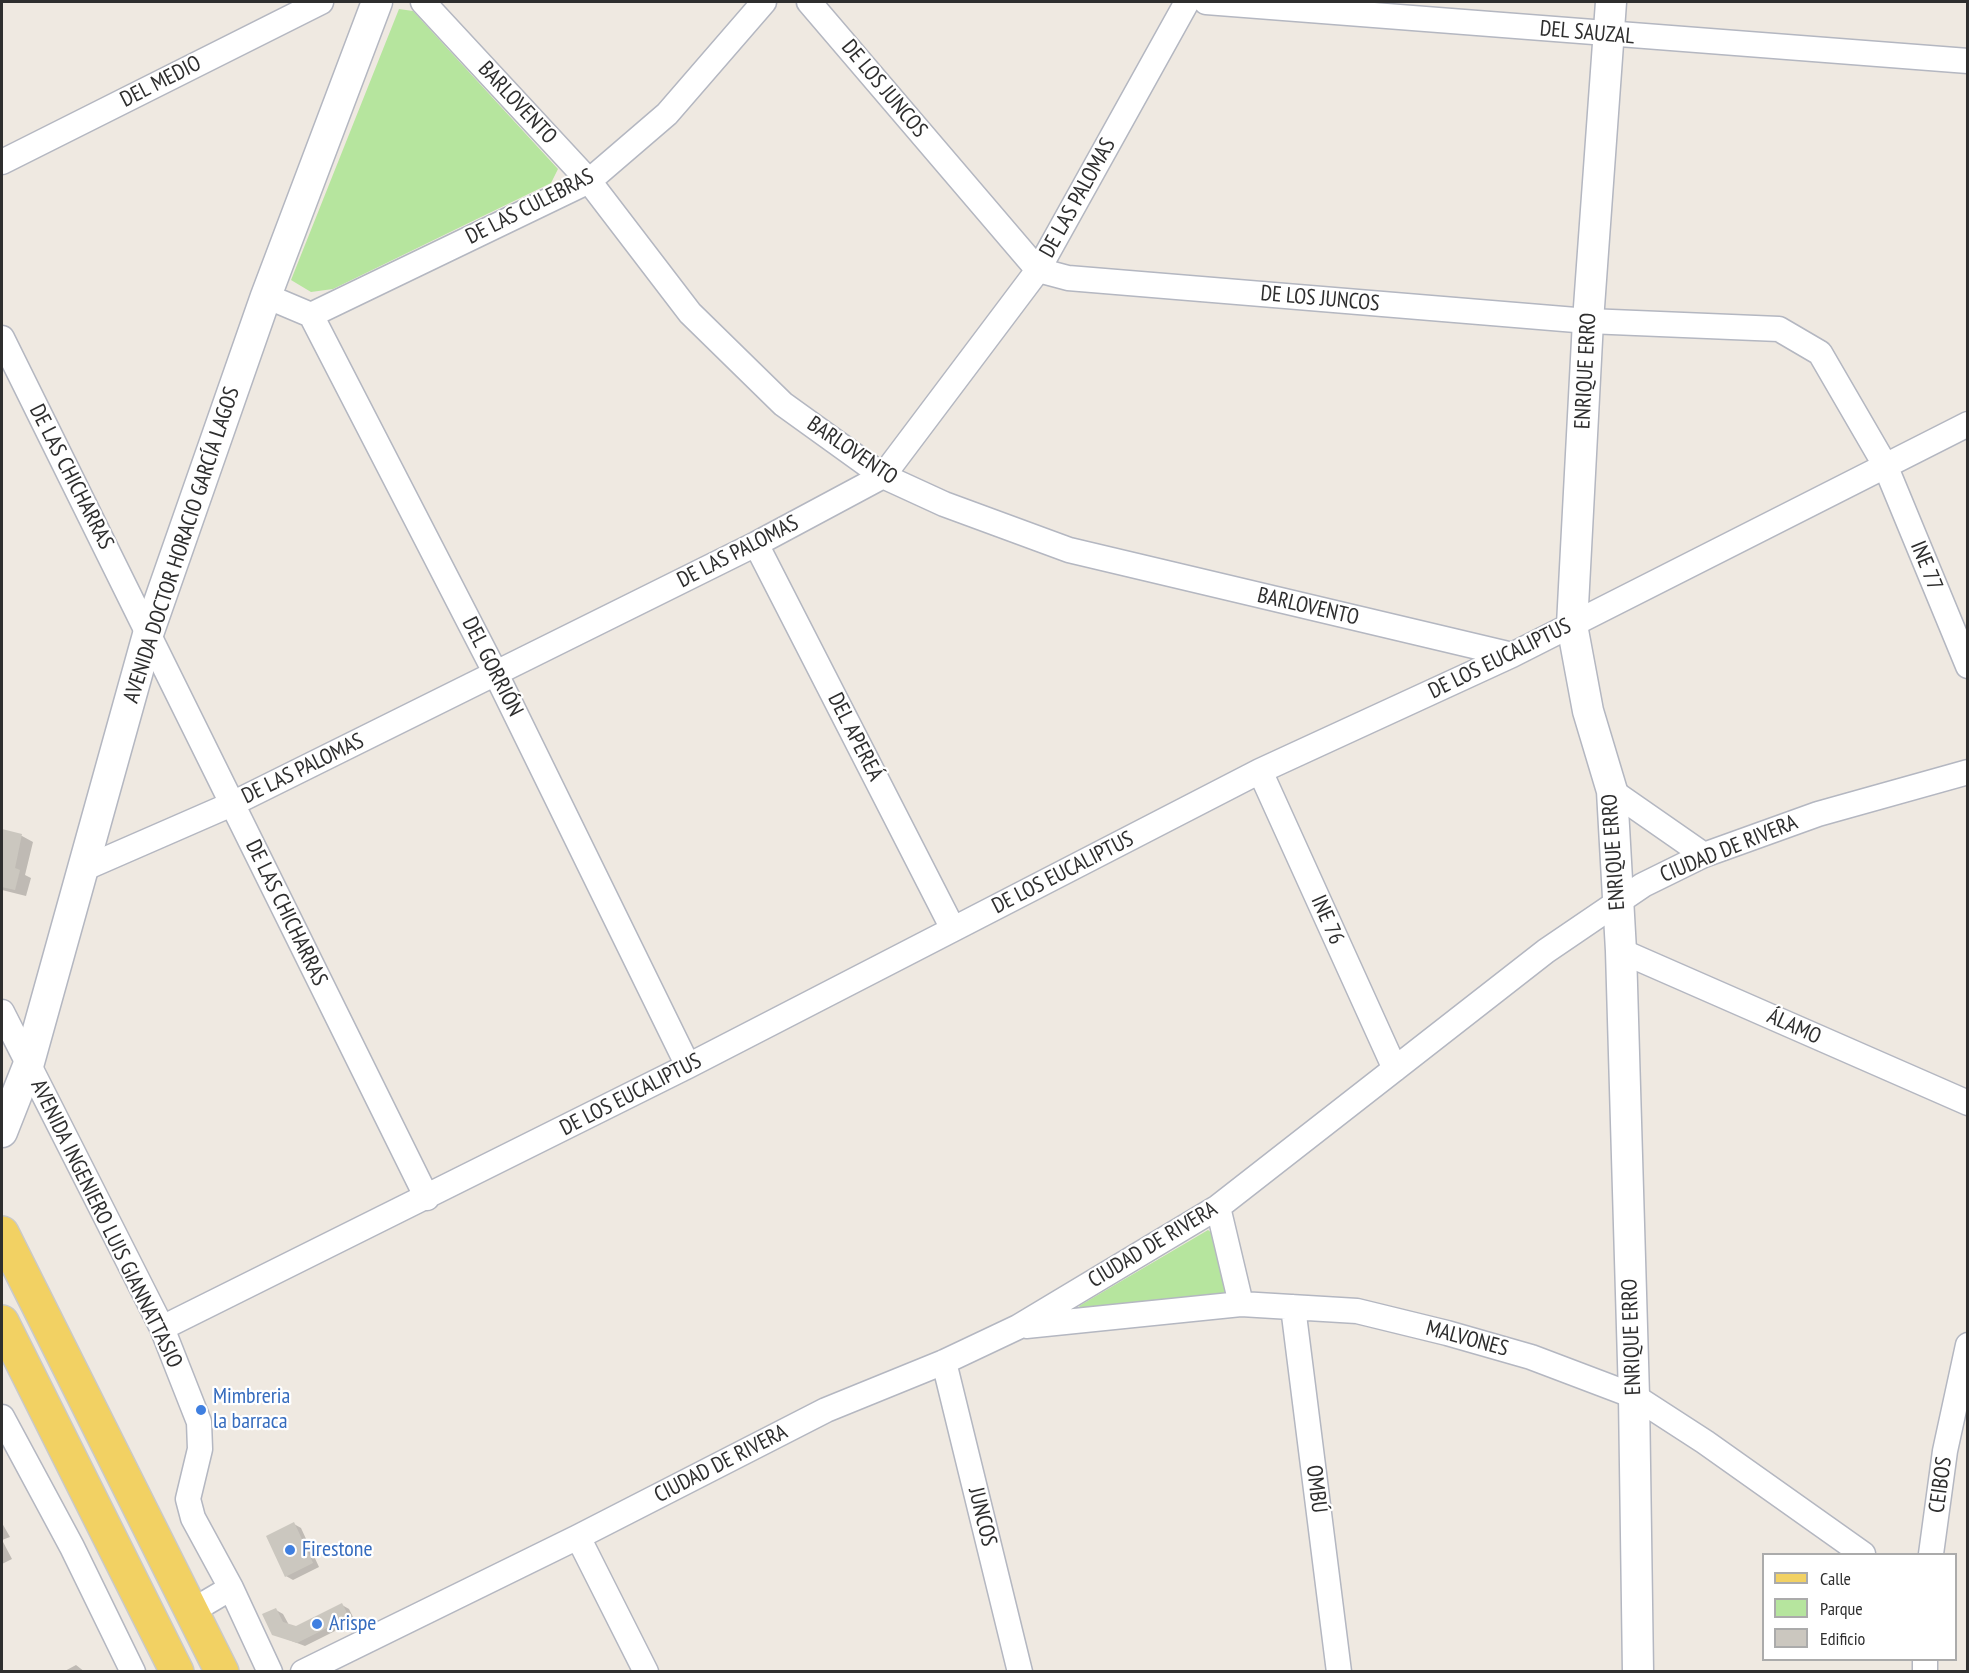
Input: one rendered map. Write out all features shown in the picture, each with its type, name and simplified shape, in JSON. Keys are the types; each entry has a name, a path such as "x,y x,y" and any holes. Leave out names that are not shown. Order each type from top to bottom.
{"main road":[{"path":"2,1233 222,1671"},
{"path":"2,1322 177,1671"}],"street":[{"name":"DEL MEDIO","path":"2,162 321,2"},
{"name":"AVENIDA DOCTOR HORACIO GARCÍA LAGOS","path":"2,1132 28,1066 148,631 267,296 378,2"},
{"name":"BARLOVENTO","path":"423,2 589,181 690,313 783,404 882,476 944,504 1069,550 1512,655"},
{"name":"DE LAS CULEBRAS","path":"312,315 589,181 668,114 764,2"},
{"name":"DE LOS JUNCOS","path":"809,2 1038,270 1068,278 1588,321 1779,330 1798,338 1820,353 1885,465"},
{"name":"DE LAS PALOMAS","path":"82,869 232,804 756,544 882,476 1038,270 1187,2"},
{"name":"DEL SAUZAL","path":"1206,2 1608,35 1968,61"},
{"name":"ENRIQUE ERRO","path":"1611,2 1588,321 1572,625 1588,711 1612,791 1621,951 1634,1396 1638,1671"},
{"path":"267,296 312,315"},
{"name":"DEL GORRIÓN","path":"312,315 496,674 688,1066"},
{"name":"DE LAS CHICHARRAS","path":"2,338 427,1198"},
{"name":"DE LOS EUCALIPTUS","path":"162,1328 688,1066 1260,771 1512,655 1968,424"},
{"name":"INE 77","path":"1885,465 1968,666"},
{"name":"DEL APEREÁ","path":"756,544 953,929"},
{"name":"INE 76","path":"1260,771 1395,1069"},
{"name":"CIUDAD DE RIVERA","path":"303,1671 578,1537 826,1410 944,1362 1018,1327 1218,1207 1546,951 1643,885 1704,855 1818,814 1968,772"},
{"path":"1612,791 1704,855"},
{"name":"ÁLAMO","path":"1621,951 1968,1103"},
{"name":"AVENIDA INGENIERO LUIS GIANNATTASIO","path":"2,1012 162,1328 199,1422 200,1449 188,1499 193,1518 231,1588 270,1671"},
{"path":"1218,1207 1241,1304"},
{"name":"MALVONES","path":"1018,1327 1241,1304 1357,1311 1447,1333 1531,1357 1634,1396 1715,1449 1862,1553"},
{"name":"OMBÚ","path":"1293,1306 1339,1671"},
{"name":"CEIBOS","path":"1931,1553 1945,1451 1968,1345"},
{"name":"JUNCOS","path":"944,1362 1020,1671"},
{"path":"2,1417 8,1443 72,1547 134,1671"},
{"path":"72,1547 106,1532"},
{"path":"578,1537 646,1671"},
{"path":"192,1611 231,1588"}],"green space":[{"path":"399,9 413,11 558,169 551,183 333,289 311,292 291,280"},
{"path":"1208,1230 1216,1236 1226,1293 1082,1310 1079,1306"}],"building":[{"path":"2,829 22,834 15,868 20,870 15,890 2,887"},
{"name":"Firestone","path":"294,1522 313,1563 285,1577 266,1536"},
{"name":"Arispe","path":"342,1603 349,1617 297,1643 272,1635 262,1614 276,1608 283,1622 296,1626"}],"place":[{"name":"Mimbreria la barraca","path":"201,1410"},
{"name":"Firestone","path":"290,1550"},
{"name":"Arispe","path":"317,1624"}]}
